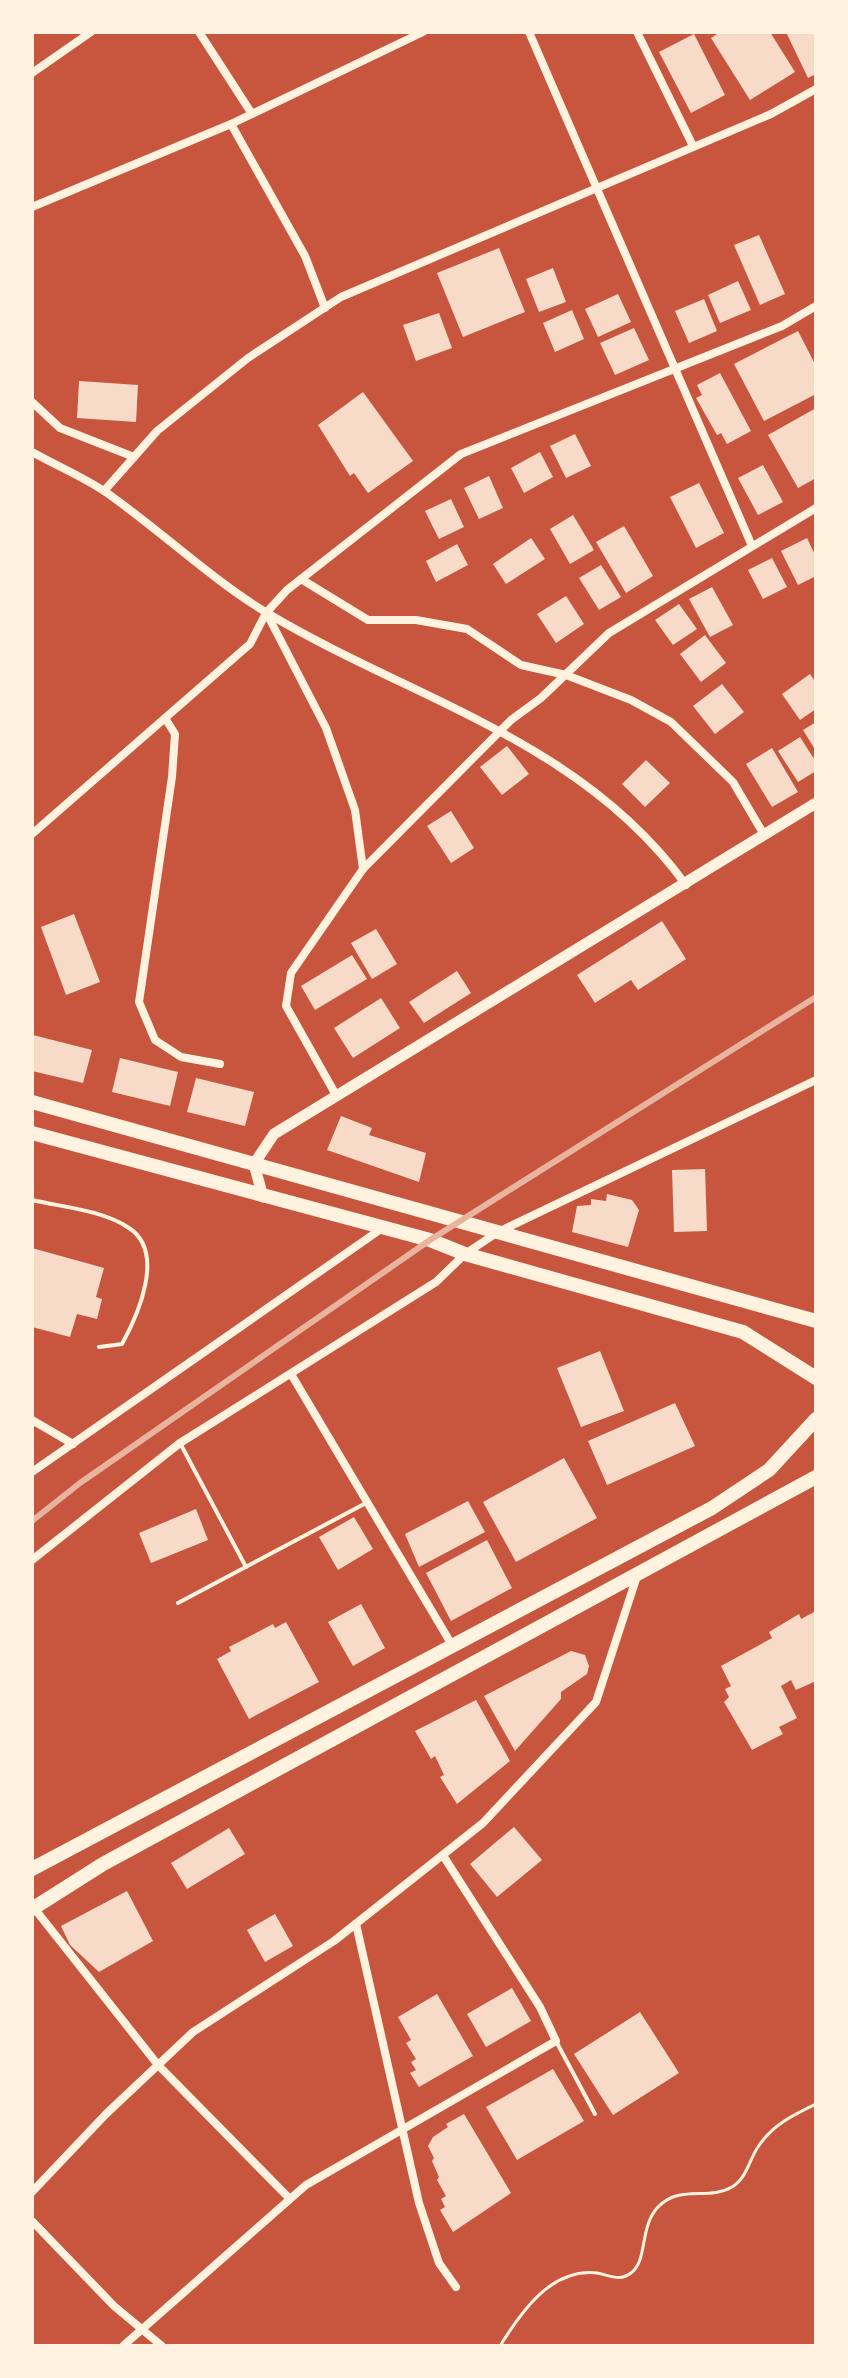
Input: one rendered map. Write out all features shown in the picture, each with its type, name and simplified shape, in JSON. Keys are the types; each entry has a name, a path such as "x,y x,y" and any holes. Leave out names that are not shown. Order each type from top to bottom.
{"main road":[{"path":"32,1102 816,1321"},
{"path":"32,1133 430,1240 465,1254 743,1332 816,1378"},
{"path":"32,1869 712,1508 769,1470 816,1419"},
{"path":"33,1909 117,1856 816,1477"}],"street":[{"path":"32,73 91,32"},
{"path":"199,32 252,114"},
{"path":"32,207 231,124 423,32"},
{"path":"529,32 752,546"},
{"path":"637,32 693,146"},
{"path":"104,491 157,431 248,358 341,297 771,114 816,89"},
{"path":"231,124 305,256 325,308"},
{"path":"32,834 250,644 266,613 301,579 461,454 782,326 816,306"},
{"path":"32,402 60,428 134,457"},
{"path":"32,452 104,491 266,613 501,730 562,765 661,850 686,885"},
{"path":"336,1095 286,1006 291,973 363,869 501,730 566,675 609,633 816,508"},
{"path":"301,579 368,620 416,620 467,629 521,665 566,675 631,700 671,722 733,782 763,833"},
{"path":"266,613 326,728 355,810 363,869"},
{"path":"165,718 175,734 172,777 139,1002 155,1040 181,1057 220,1064"},
{"path":"263,1197 254,1164 274,1134 816,803"},
{"path":"32,1560 180,1443 436,1282 465,1254 498,1232 816,1080"},
{"path":"32,1472 381,1229"},
{"path":"291,1374 452,1645"},
{"path":"32,1420 73,1444"},
{"path":"32,2192 193,2032 356,1924 483,1823 596,1702 638,1574"},
{"path":"123,2346 306,2185 403,2132 556,2041 540,2007 444,1857"},
{"path":"33,1909 158,2065 290,2199"},
{"path":"356,1924 419,2203 439,2263 456,2287"},
{"path":"32,2221 114,2306 162,2346"}],"lane":[{"path":"32,1200 129,1228 141,1241 147,1270 146,1289 133,1325 122,1344 99,1347"},
{"path":"180,1443 246,1567"},
{"path":"178,1603 368,1502"},
{"path":"556,2041 595,2114"}],"path":[{"path":"500,2346 545,2288 557,2280 583,2273 616,2278 632,2273 640,2262 646,2225 660,2205 683,2193 721,2191 736,2184 772,2129 816,2104"}],"building":[{"path":"720,32 770,32 795,72 750,100 711,38"},
{"path":"786,32 816,32 816,74 808,78"},
{"path":"694,34 725,95 691,113 659,52"},
{"path":"759,235 785,294 760,305 734,245"},
{"path":"499,248 525,312 463,337 437,273"},
{"path":"553,268 566,302 539,312 526,279"},
{"path":"738,281 751,310 720,323 708,295"},
{"path":"618,294 631,322 598,337 585,309"},
{"path":"704,299 717,331 689,343 675,311"},
{"path":"572,310 584,339 555,352 543,323"},
{"path":"439,313 452,348 416,361 403,325"},
{"path":"634,328 649,360 615,375 600,343"},
{"path":"798,331 816,366 816,394 764,421 734,364"},
{"path":"720,373 751,431 727,444 721,433 717,435 696,398 702,395 697,385"},
{"path":"79,381 138,385 136,422 77,418"},
{"path":"363,392 413,461 368,493 354,473 350,476 318,425"},
{"path":"816,408 816,478 798,488 768,435"},
{"path":"575,434 591,466 566,478 550,446"},
{"path":"540,452 553,477 524,493 511,468"},
{"path":"763,465 783,502 758,515 738,478"},
{"path":"489,476 503,508 479,519 464,488"},
{"path":"699,483 724,533 696,548 670,497"},
{"path":"451,499 464,527 439,539 425,511"},
{"path":"573,515 594,550 570,564 550,529"},
{"path":"624,526 653,576 626,593 596,542"},
{"path":"531,538 545,559 506,584 493,564"},
{"path":"807,538 816,557 816,576 798,585 781,551"},
{"path":"457,544 468,565 436,582 426,561"},
{"path":"772,558 787,587 763,599 748,570"},
{"path":"601,565 621,597 599,610 579,578"},
{"path":"712,587 733,625 710,637 689,599"},
{"path":"566,596 584,624 556,643 537,614"},
{"path":"679,604 697,629 673,645 655,620"},
{"path":"705,635 726,663 701,682 680,654"},
{"path":"810,674 816,683 816,709 800,720 782,694"},
{"path":"722,684 744,712 715,734 693,706"},
{"path":"816,722 816,751 803,730"},
{"path":"800,737 816,762 816,771 798,782 778,751"},
{"path":"507,746 529,774 502,795 480,767"},
{"path":"772,748 798,792 772,807 746,764"},
{"path":"646,760 670,783 645,807 622,784"},
{"path":"451,811 474,848 451,863 427,826"},
{"path":"74,914 100,982 66,995 41,927"},
{"path":"662,921 686,959 638,990 631,980 595,1003 577,975"},
{"path":"376,929 397,964 372,979 351,943"},
{"path":"352,955 367,979 315,1010 301,986"},
{"path":"457,971 471,993 424,1023 409,1002"},
{"path":"381,998 400,1028 353,1058 334,1028"},
{"path":"33,1035 92,1050 83,1083 32,1071"},
{"path":"120,1058 178,1072 170,1106 112,1092"},
{"path":"196,1078 254,1092 245,1126 187,1112"},
{"path":"341,1116 372,1128 369,1135 426,1153 419,1182 327,1150"},
{"path":"705,1169 707,1231 674,1232 672,1170"},
{"path":"607,1194 632,1200 639,1210 628,1247 572,1232 577,1206 591,1205 591,1199 606,1201"},
{"path":"32,1248 104,1268 96,1297 102,1299 97,1319 77,1314 70,1337 32,1327"},
{"path":"600,1351 624,1411 581,1427 557,1368"},
{"path":"675,1403 695,1446 607,1485 588,1441"},
{"path":"564,1458 597,1518 516,1562 483,1502"},
{"path":"468,1501 485,1532 419,1567 405,1534"},
{"path":"196,1509 208,1540 151,1563 139,1533"},
{"path":"354,1517 373,1549 338,1570 319,1537"},
{"path":"487,1540 512,1588 451,1621 426,1573"},
{"path":"361,1604 385,1648 353,1666 328,1622"},
{"path":"816,1611 816,1681 796,1690 791,1680 781,1686 797,1718 779,1727 783,1734 752,1750 724,1702 729,1697 725,1689 731,1686 721,1666 772,1638 769,1632 799,1614 801,1619"},
{"path":"286,1622 319,1682 249,1719 217,1659 231,1651 229,1647 273,1624 275,1628"},
{"path":"571,1651 585,1655 589,1666 587,1674 561,1692 561,1699 515,1751 484,1696"},
{"path":"476,1700 510,1761 457,1804 440,1777 444,1775 435,1756 431,1759 415,1731"},
{"path":"514,1827 542,1860 497,1897 470,1864"},
{"path":"229,1828 245,1854 187,1889 171,1863"},
{"path":"127,1891 153,1941 99,1972 70,1945 61,1926"},
{"path":"275,1914 293,1946 265,1962 247,1930"},
{"path":"512,1988 531,2021 486,2047 467,2014"},
{"path":"437,1994 473,2056 419,2087 410,2073 416,2070 411,2062 416,2059 406,2043 411,2040 398,2017"},
{"path":"640,2012 679,2073 613,2115 574,2054"},
{"path":"553,2069 584,2121 517,2160 486,2107"},
{"path":"464,2114 511,2193 453,2232 440,2210 445,2207 441,2199 446,2196 437,2180 434,2158 428,2146 433,2137 448,2127 446,2124"}],"railway":[{"path":"32,1521 80,1483 430,1240 816,997"}]}
